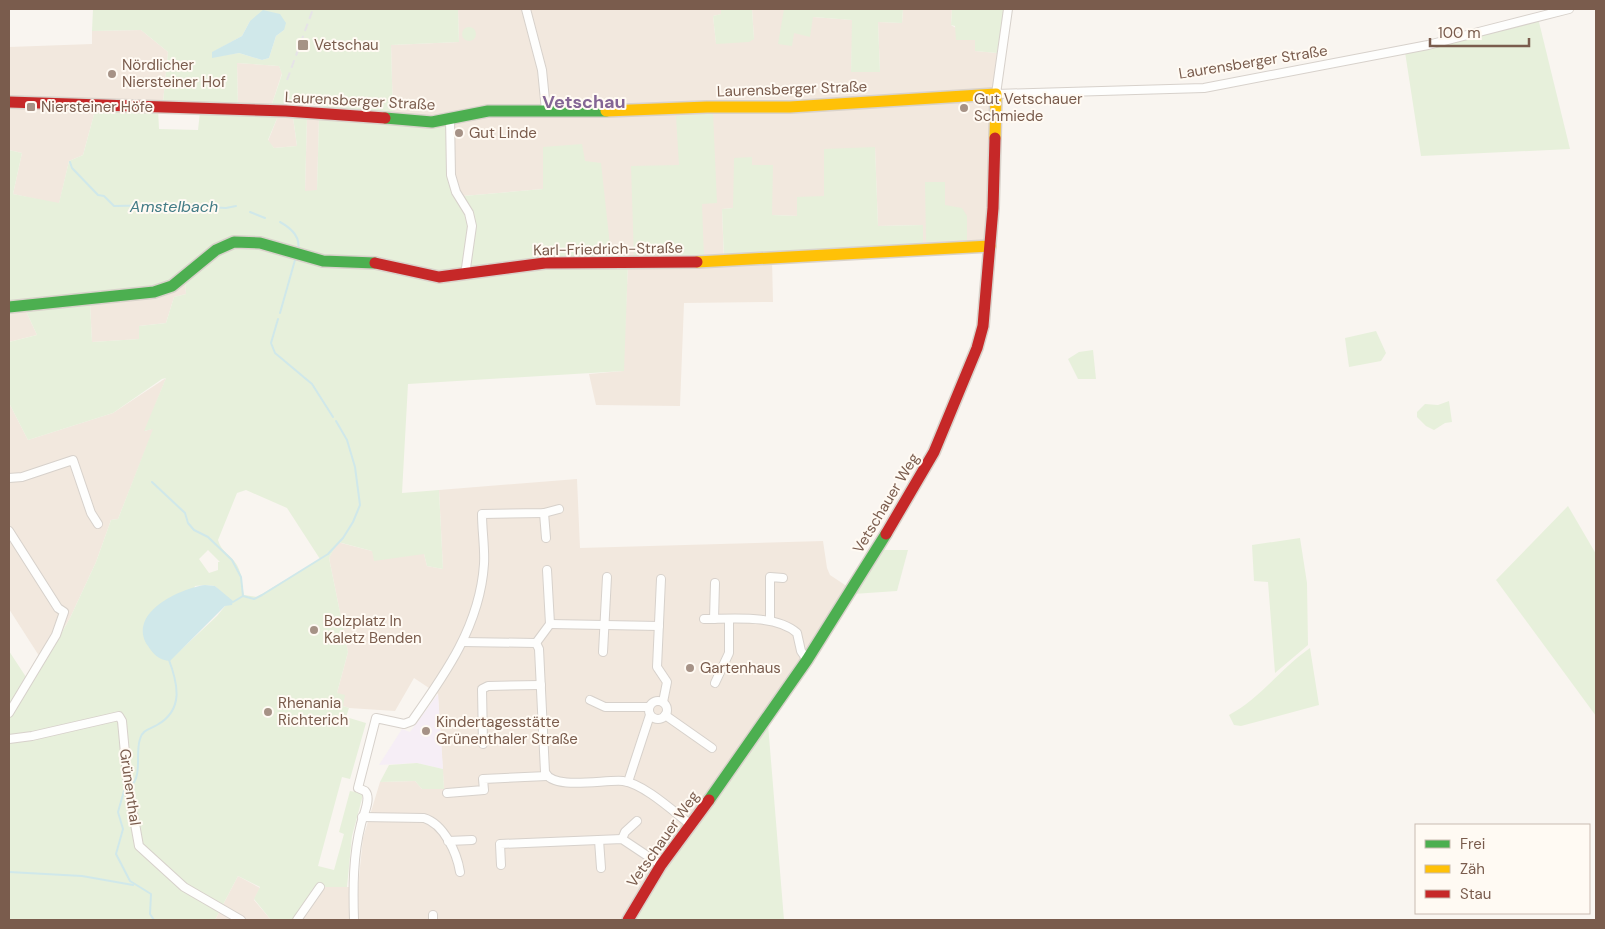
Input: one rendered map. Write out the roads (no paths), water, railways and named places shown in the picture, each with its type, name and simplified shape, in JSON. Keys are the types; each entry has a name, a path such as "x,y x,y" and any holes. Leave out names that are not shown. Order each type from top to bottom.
{"street":[{"path":"526,9 542,70 546,110"},
{"name":"Vetschauer Weg","path":"628,920 661,865 807,660 916,486 934,452 982,334 990,246 996,138 996,94 1008,9"},
{"name":"Laurensberger Straße","path":"9,102 286,111 432,122 488,111 628,111 707,107 780,107 996,94 1204,88 1428,45 1569,9"},
{"path":"450,118 451,175 456,192 469,213 472,226 465,275"},
{"name":"Karl-Friedrich-Straße","path":"9,307 154,292 172,286 216,250 234,242 260,243 323,261 382,264 430,276 465,275 545,263 690,262 990,246"},
{"path":"9,478 22,477 73,460 91,513 98,524"},
{"path":"354,920 354,859 368,793 358,788 376,718 404,724 412,721 463,642 475,614 481,590 484,554 482,514 544,512 559,509"},
{"path":"544,512 546,538"},
{"path":"9,531 58,608 64,612 56,635 9,713"},
{"path":"536,643 550,624 547,570"},
{"path":"603,652 606,577"},
{"path":"770,620 770,577 782,578"},
{"path":"590,700 605,707 650,711 658,719 665,715 667,708 663,702 666,682 657,667 661,579"},
{"path":"714,619 715,583"},
{"path":"704,619 770,620 783,623 796,633 801,651 807,660"},
{"path":"715,683 729,653 729,620"},
{"path":"550,624 659,626"},
{"path":"463,642 536,643"},
{"path":"536,643 539,649 547,776"},
{"path":"483,744 482,689 488,686 541,685"},
{"path":"628,782 654,701 663,702"},
{"path":"665,715 712,748"},
{"name":"Grünenthal","path":"9,739 32,736 119,716 122,721 128,784 139,846 148,856 194,894 241,920"},
{"path":"447,793 484,790 483,779 547,776 558,782 628,782 635,784 691,825"},
{"path":"362,817 424,818 436,824 458,857 460,872"},
{"path":"622,839 625,832 637,821"},
{"path":"501,865 500,844 622,839 661,865"},
{"path":"448,841 472,840"},
{"path":"600,840 601,868"},
{"path":"297,920 320,887"}],"water":[{"path":"263,10 280,14 286,23 284,30 276,36 269,58 262,60 239,53 212,58 212,52 242,36 250,21"},
{"path":"205,585 215,586 233,601 232,605 225,606 170,661 163,660 152,652 148,646 143,634 144,623 159,604 183,591"}],"waterway":[{"name":"Amstelbach","path":"70,162 72,168 98,195 104,196 114,206 165,205 226,208 236,206"},
{"name":"Amstelbach","path":"250,212 265,218"},
{"name":"Amstelbach","path":"280,222 288,227 297,237 298,250"},
{"name":"Amstelbach","path":"280,313 295,260"},
{"name":"Amstelbach","path":"278,319 271,343 275,353 312,384 333,417"},
{"name":"Amstelbach","path":"233,602 243,596 254,599 262,595 328,554 343,538 353,522 360,505 355,467 347,440 336,421"},
{"path":"152,482 185,513 188,523 194,530 208,537 232,560 241,577 243,596"},
{"name":"Amstelbach","path":"130,787 138,771 141,736 147,730 166,719 172,712 175,704 175,678 169,660"},
{"name":"Amstelbach","path":"126,789 118,812 123,829 116,854 130,881 151,894 150,914 154,920"},
{"path":"9,872 82,876 133,885"}],"railway":[{"path":"287,80 313,9"}],"place":[{"name":"Vetschau","path":"303,45"},
{"name":"Nördlicher Niersteiner Hof","path":"112,74"},
{"name":"Niersteiner Höfe","path":"31,107"},
{"name":"Gut Vetschauer Schmiede","path":"964,108"},
{"name":"Gut Linde","path":"459,133"},
{"name":"Bolzplatz In Kaletz Benden","path":"314,630"},
{"name":"Gartenhaus","path":"690,668"},
{"name":"Rhenania Richterich","path":"268,712"},
{"name":"Kindertagesstätte Grünenthaler Straße","path":"426,731"}],"district":[{"name":"Vetschau","path":"584,102"}]}
